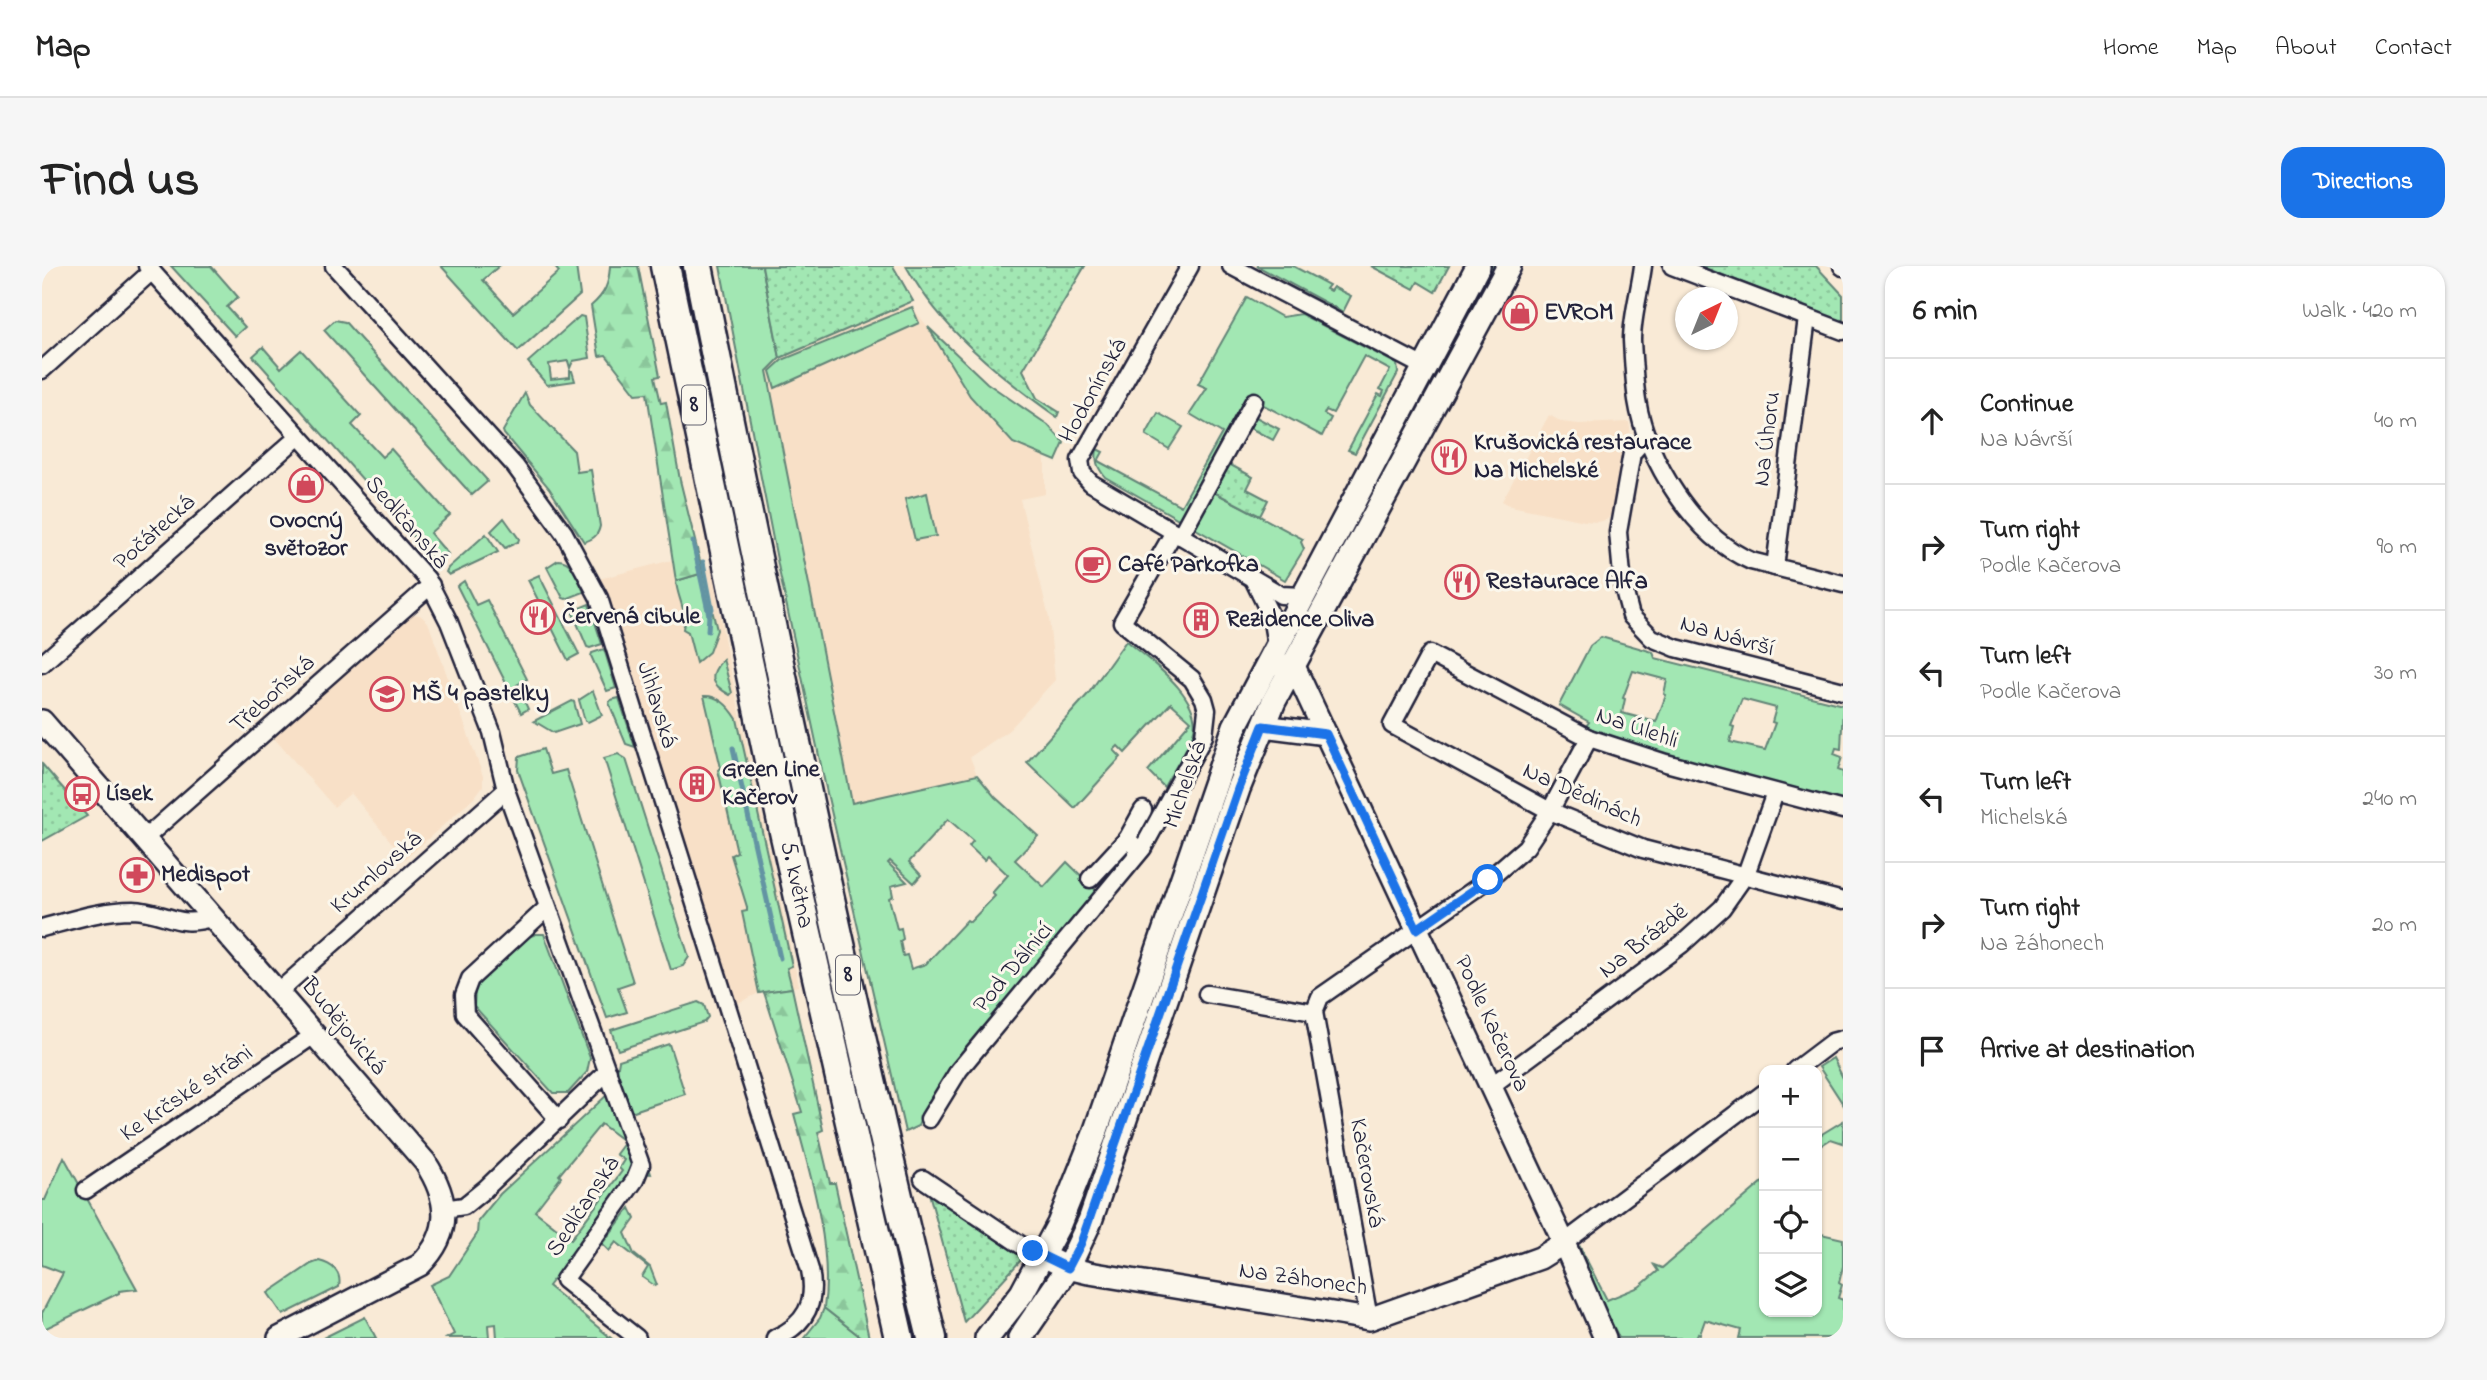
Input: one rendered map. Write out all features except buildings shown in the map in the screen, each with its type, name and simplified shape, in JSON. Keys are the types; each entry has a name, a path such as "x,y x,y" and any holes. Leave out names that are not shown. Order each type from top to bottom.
{"highway":[{"name":"5. května","path":"666,266 786,840 899,1338"},
{"name":"5. května","path":"698,266 773,633 857,1016 930,1327"}],"main road":[{"name":"Michelská","path":"987,1338 1022,1293 1056,1232 1094,1136 1235,726 1276,645 1279,620 1424,367 1478,266"},
{"name":"Michelská","path":"1020,1338 1068,1268 1090,1222 1238,789 1263,726 1312,628 1509,266"}],"street":[{"name":"Jihlavská","path":"335,266 515,466 564,533 599,598 814,1286 811,1301 795,1328 775,1338"},
{"name":"Hodonínská","path":"1190,266 1080,460 1082,473 1091,483 1253,579 1292,596"},
{"path":"1231,266 1424,367"},
{"path":"1643,266 1632,338 1637,401 1647,436 1673,489 1697,520 1726,547 1751,561 1843,584"},
{"path":"1672,266 1843,331"},
{"path":"42,370 149,269"},
{"name":"Sedlčanská","path":"149,269 431,585 449,622 492,732 506,790 641,1166 635,1180 564,1280 637,1338"},
{"name":"Na Úhoru","path":"1775,567 1807,318"},
{"path":"1177,534 1254,401"},
{"name":"Počátecká","path":"42,664 299,436"},
{"name":"Na Návrší","path":"1647,436 1632,453 1618,532 1623,586 1631,616 1653,638 1676,648 1843,691"},
{"name":"Pod Dálnicí","path":"929,1119 959,1070 1140,851 1204,736 1207,723 1205,699 1192,679 1122,622 1177,534"},
{"path":"1253,579 1279,620 1293,664 1263,669"},
{"name":"Třeboňská","path":"144,839 431,585"},
{"path":"1279,620 1300,630 1312,628"},
{"name":"Na Úlehli","path":"1430,654 1589,738 1665,764 1843,810"},
{"name":"Na Dědinách","path":"1430,654 1392,725 1550,811 1643,849 1843,901"},
{"name":"Podle Kačerova","path":"1293,664 1564,1243 1605,1338"},
{"name":"Budějovická","path":"42,721 425,1162 438,1183 443,1226 433,1249 420,1265 279,1338"},
{"path":"1263,726 1326,734"},
{"path":"1207,994 1314,1012 1320,997 1488,880 1526,847 1550,811 1589,738"},
{"name":"Krumlovská","path":"278,992 506,790"},
{"name":"Na Brázdě","path":"1491,1086 1682,944 1722,908 1746,874 1775,793"},
{"path":"1090,879 1127,839 1143,810"},
{"path":"1127,839 1140,851"},
{"path":"547,908 470,979 464,995 465,1014 559,1120"},
{"path":"42,928 95,913 136,910 188,923 213,917"},
{"name":"Kačerovská","path":"1314,1012 1369,1319"},
{"name":"Ke Krčské stráni","path":"86,1190 314,1035"},
{"path":"1802,1065 1832,1042 1843,1039"},
{"path":"443,1209 464,1206 475,1198 608,1071"},
{"name":"Na Záhonech","path":"923,1179 1021,1245 1068,1268 1369,1319 1540,1258 1564,1243 1759,1097"}],"shaded area":[{"path":"905,304 912,307 928,327 987,383 1048,425 1064,443 1056,461 1045,457 1045,494 1020,499 1049,618 1055,680 1009,730 970,757 977,775 852,804 767,371 780,358"},
{"path":"1549,415 1562,422 1579,424 1629,422 1631,435 1616,511 1606,520 1585,521 1511,506 1502,501"},
{"path":"672,560 676,580 712,568 726,649 799,986 759,993 734,1005 599,579"},
{"name":"MŠ 4 pastelky","path":"410,614 420,615 428,622 483,776 483,786 474,798 405,859 351,793 334,807 273,737"}],"green space":[{"path":"171,266 211,266 238,297 227,307 245,327 235,336"},
{"path":"441,266 499,266 483,280 513,313 559,272 554,266 576,266 580,295 518,351"},
{"path":"610,266 638,266 660,376 655,377 661,403 666,402 680,480 703,573 676,581 647,393 636,394 606,355 599,356 591,306 605,288"},
{"path":"720,266 762,266 780,358 767,371 852,803 977,775 995,797 1038,836 1015,860 1044,887 1067,862 1099,893 991,1019 936,1093 918,1126 905,1132 827,793 779,570","holes":["948,819 973,841 969,846 984,860 988,856 1008,875 992,893 995,896 970,922 967,920 926,964 911,969 907,955 903,956 901,928 897,929 889,898 893,896 891,886 907,882 888,863 890,861 914,883 921,875 909,862"]},
{"path":"762,266 893,266 913,301 780,358"},
{"path":"906,266 1085,266 1023,370 1037,398 1059,412 1057,417 993,368 954,331 936,311"},
{"path":"1257,266 1293,266 1329,285 1326,289 1330,291 1333,287 1351,296 1343,312"},
{"path":"1371,266 1449,266 1435,292 1418,282 1414,289"},
{"path":"1490,266 1497,266 1308,615 1305,614 1304,611"},
{"path":"1700,266 1816,266 1843,295 1843,322"},
{"path":"1247,297 1282,317 1301,314 1397,364 1398,373 1355,453 1348,450 1378,394 1382,396 1384,391 1380,389 1390,370 1364,356 1333,413 1326,410 1324,414 1331,418 1322,436 1260,403 1212,491 1303,539 1301,542 1304,549 1285,580 1105,477 1097,460 1097,449 1103,452 1098,461 1181,506 1222,433 1190,414 1207,388 1198,384"},
{"path":"912,307 919,323 775,388 770,371 782,360"},
{"path":"580,316 584,317 590,358 573,361 570,368 568,361 549,364 551,379 570,377 572,371 575,381 547,385 528,362"},
{"path":"335,320 345,322 486,479 487,482 472,495 324,330"},
{"path":"928,327 987,383 1048,425 1064,443 1056,461 1013,443 970,396"},
{"path":"263,347 281,368 301,350 361,416 352,425 382,457 391,449 450,515 430,533 448,554 440,561 435,561 253,356"},
{"path":"525,393 530,405 574,451 577,472 591,470 600,526 590,540 584,542 549,488 504,434 503,431"},
{"path":"1158,413 1183,427 1169,449 1146,435"},
{"path":"1254,416 1279,429 1273,440 1248,427"},
{"path":"1227,463 1253,477 1247,489 1268,500 1260,516 1212,491"},
{"path":"927,493 936,536 915,540 905,499"},
{"path":"504,518 519,539 505,548 491,531"},
{"path":"486,534 498,552 449,575 446,572 448,568"},
{"path":"558,560 572,567 584,592 563,598 547,567"},
{"path":"703,573 717,630 709,652 696,663 688,632 683,629 684,616 676,581"},
{"path":"539,575 579,654 568,660 528,580"},
{"path":"464,581 476,605 487,600 527,679 517,685 528,709 521,713 457,586"},
{"path":"589,604 602,644 590,648 587,647 572,611"},
{"path":"1601,637 1653,652 1655,658 1843,705 1841,749 1836,748 1834,754 1842,757 1838,770 1843,772 1843,806 1695,767 1584,729 1589,722 1559,705 1590,646","holes":["1633,671 1667,680 1666,695 1656,722 1622,713 1623,698","1742,699 1776,708 1772,722 1775,723 1765,750 1730,742 1734,727 1731,726"]},
{"path":"1126,641 1173,681 1183,694 1195,720 1193,734 1164,787 1148,771 1191,721 1171,703 1125,753 1118,746 1114,750 1121,757 1075,808 1027,762 1088,694"},
{"path":"604,649 616,688 607,691 591,656 592,653"},
{"path":"723,659 732,693 730,695 718,687 713,679 715,670"},
{"path":"593,691 602,715 588,722 585,721 579,700"},
{"path":"704,696 723,702 737,719 792,966 787,968 792,988 759,993 742,912 747,911 747,907 731,855 737,852"},
{"path":"619,698 635,747 626,744 609,703"},
{"path":"572,701 580,724 554,733 534,721"},
{"path":"543,749 551,774 566,770 633,982 618,987 627,1012 607,1018 518,770 519,757"},
{"path":"618,754 626,759 689,957 683,966 671,970 604,758"},
{"path":"42,764 87,816 42,841"},
{"path":"544,934 590,1058 587,1072 568,1093 553,1093 474,1006 475,989 480,982 528,937"},
{"path":"1169,940 1176,942 1075,1235 1070,1233 1094,1173 1101,1139"},
{"path":"792,988 823,1130 818,1132 830,1183 835,1183 869,1338 862,1338 824,1308 826,1285 823,1235 794,1114 802,1112 764,992"},
{"path":"698,1002 704,1005 708,1017 704,1022 618,1050 611,1030"},
{"path":"669,1044 685,1094 631,1112 651,1174 636,1173 548,1286 611,1338 497,1338 496,1324 488,1325 489,1338 447,1338 454,1334 430,1285 449,1276 477,1234 478,1221 500,1194 607,1095 616,1077 619,1060","holes":["601,1124 625,1142 616,1154 624,1160 619,1168 622,1171 571,1239 535,1211 561,1177 559,1175"]},
{"path":"1833,1058 1843,1078 1843,1104 1822,1072 1822,1065"},
{"path":"1843,1121 1843,1143 1831,1139 1822,1145 1822,1134"},
{"path":"64,1157 137,1289 119,1291 42,1330 42,1313 63,1273 42,1265 42,1200 45,1200"},
{"path":"1759,1185 1759,1317 1822,1317 1822,1234 1843,1239 1843,1266 1839,1283 1842,1285 1838,1298 1843,1300 1843,1338 1739,1338 1741,1330 1705,1320 1696,1338 1619,1338 1578,1251 1580,1247 1607,1300 1639,1287 1658,1271 1654,1265 1662,1268"},
{"path":"929,1193 1021,1254 1022,1259 964,1322"},
{"path":"630,1208 635,1219 625,1233 634,1254 650,1267 657,1285 655,1286 642,1277 648,1267 616,1242 609,1251 602,1244"},
{"path":"319,1261 335,1270 339,1277 339,1287 283,1315 268,1293"},
{"path":"824,1308 862,1338 804,1338 820,1318"},
{"path":"365,1317 376,1338 323,1338"}],"waterway":[{"path":"693,542 709,615 708,631"},
{"path":"703,562 712,609 709,615"},
{"path":"733,748 780,958"}],"place":[{"name":"EVROM","path":"1520,313"},
{"name":"Krušovická restaurace Na Michelské","path":"1449,457"},
{"name":"Ovocný světozor","path":"306,485"},
{"name":"Café Parkofka","path":"1093,565"},
{"name":"Restaurace Alfa","path":"1462,582"},
{"name":"Červená cibule","path":"538,617"},
{"name":"Rezidence Oliva","path":"1201,620"},
{"name":"MŠ 4 pastelky","path":"387,694"},
{"name":"Green Line Kačerov","path":"697,784"},
{"name":"Lísek","path":"82,794"},
{"name":"Medispot","path":"137,875"}],"route":[{"path":"1033,1251 1068,1268 1081,1243 1238,789 1263,726 1326,734 1417,929 1488,880"}]}
